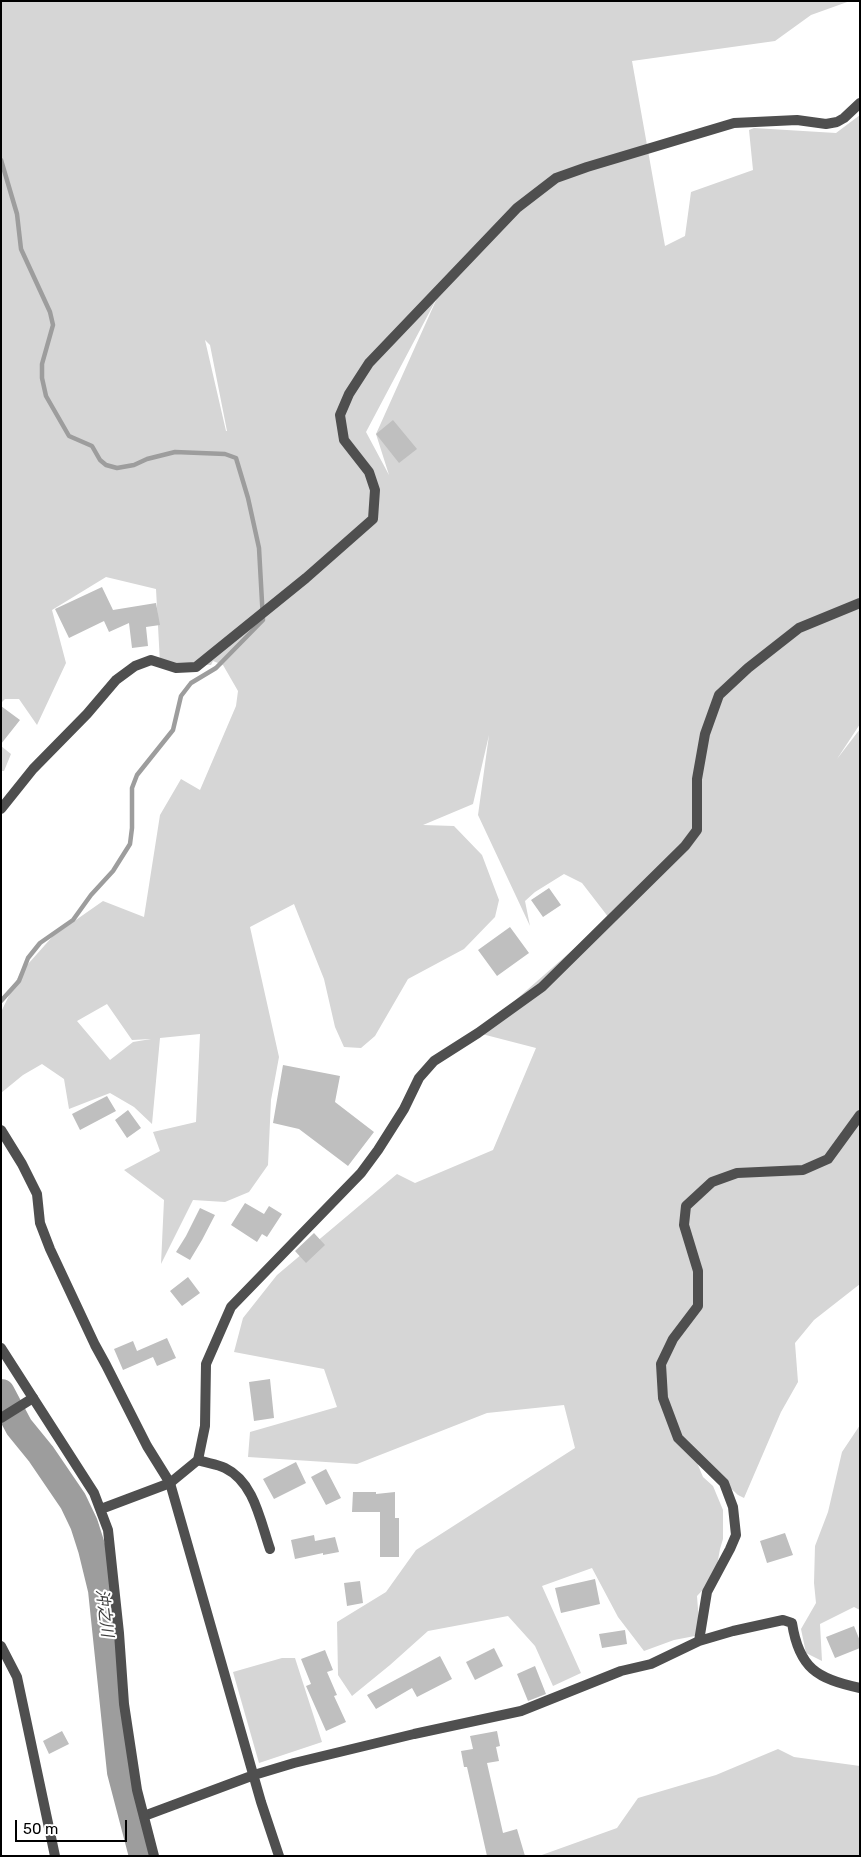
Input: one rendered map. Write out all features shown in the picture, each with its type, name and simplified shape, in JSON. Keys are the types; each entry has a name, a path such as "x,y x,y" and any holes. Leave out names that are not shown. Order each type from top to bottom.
{"street":[{"path":"1,809 33,769 88,714 116,680 135,666 151,660 176,668 196,667 306,578 372,519 375,490 369,472 344,440 340,415 349,394 369,363 517,208 556,178 587,167 734,123 797,120 826,124 837,122 860,103"},
{"path":"101,1509 170,1483 198,1460 206,1426 206,1364 231,1307 361,1173 404,1109 419,1078 434,1061 478,1033 542,987 681,851 696,830 697,779 705,734 719,695 748,668 799,628 860,603"},
{"path":"699,1641 707,1592 736,1535 733,1507 724,1483 678,1438 663,1398 661,1364 673,1339 698,1306 698,1271 684,1225 686,1206 712,1182 737,1173 803,1170 828,1159 860,1115"},
{"path":"1,1130 22,1164 37,1194 40,1223 50,1249 95,1345 147,1446 170,1483 261,1802 279,1856"},
{"path":"1,1348 80,1470 101,1509 108,1530 124,1704 137,1790 154,1856"},
{"path":"1,1418 33,1398"},
{"path":"198,1460 224,1467 238,1476 249,1490 270,1549"},
{"path":"144,1816 254,1775 294,1763 520,1711 621,1671 651,1664 699,1641 733,1630 783,1620 792,1623 794,1640 807,1665 821,1676 840,1684 860,1688"},
{"path":"1,1646 17,1677 55,1856"}],"shaded area":[{"path":"1,1 850,1 811,15 775,41 632,61 665,246 685,236 691,192 753,170 749,130 754,128 836,133 860,115 860,724 837,759 860,729 860,1284 814,1320 795,1343 798,1382 781,1412 744,1498 738,1495 693,1453 703,1477 713,1486 723,1510 723,1539 715,1577 697,1596 700,1635 674,1640 644,1651 618,1617 592,1568 542,1586 581,1673 553,1686 535,1646 508,1616 428,1631 352,1696 338,1675 337,1622 386,1592 416,1550 575,1448 564,1405 487,1413 357,1464 248,1457 250,1432 337,1407 324,1369 234,1352 243,1318 277,1275 397,1174 415,1183 493,1150 536,1048 478,1033 609,918 582,883 564,874 535,892 525,901 530,926 478,815 489,735 473,804 423,825 454,826 482,855 499,900 495,917 464,949 408,979 375,1036 361,1048 344,1047 335,1027 324,979 294,904 250,927 279,1057 271,1100 268,1165 249,1192 225,1202 193,1200 161,1264 164,1200 124,1170 160,1151 153,1132 196,1122 200,1034 160,1038 152,1124 134,1107 110,1093 69,1109 64,1079 42,1064 23,1075 1,1093 1,1012 20,973 53,936 103,901 144,917 160,815 181,779 200,790 236,706 238,691 223,665 213,661 211,665 160,663 156,589 106,577 52,610 66,663 37,725 19,699 5,699 1,703","holes":["438,296 376,434 389,475 366,432","205,340 210,345 227,431 226,431","107,1004 132,1040 151,1039 133,1042 110,1060 77,1021"]},
{"path":"1,746 11,754 4,771 1,771"},
{"path":"860,1425 860,1610 854,1607 820,1624 822,1661 806,1653 801,1629 816,1603 814,1583 815,1546 828,1512 842,1452"},
{"path":"282,1658 295,1658 322,1742 259,1763 233,1672"},
{"path":"778,1749 794,1757 860,1766 860,1856 539,1856 617,1828 638,1798 716,1775"}],"building":[{"path":"393,420 417,449 399,463 376,434"},
{"path":"102,587 113,610 156,603 160,625 146,627 148,646 132,648 129,623 109,632 104,621 69,638 55,609"},
{"path":"1,706 20,720 1,744"},
{"path":"549,888 561,905 543,917 531,900"},
{"path":"510,927 529,953 497,976 478,950"},
{"path":"283,1065 340,1076 335,1102 374,1132 348,1166 299,1129 273,1123"},
{"path":"107,1096 116,1111 80,1130 72,1114"},
{"path":"128,1110 141,1128 127,1138 115,1120"},
{"path":"245,1203 264,1214 269,1206 282,1214 267,1237 262,1234 257,1242 231,1225"},
{"path":"200,1208 215,1215 190,1260 176,1252"},
{"path":"314,1233 325,1245 306,1263 295,1251"},
{"path":"188,1277 200,1293 182,1306 170,1291"},
{"path":"167,1338 176,1358 157,1366 153,1357 123,1370 114,1349 133,1341 137,1351"},
{"path":"270,1379 274,1418 254,1421 249,1382"},
{"path":"296,1462 306,1483 274,1499 263,1479"},
{"path":"326,1469 341,1498 326,1505 311,1477"},
{"path":"353,1492 376,1492 376,1494 395,1492 395,1518 399,1518 399,1557 380,1557 380,1512 352,1512"},
{"path":"785,1533 793,1555 767,1563 760,1541"},
{"path":"314,1535 315,1541 335,1537 339,1552 323,1555 323,1553 295,1559 291,1540"},
{"path":"595,1579 600,1604 561,1613 555,1588"},
{"path":"360,1581 363,1603 347,1606 344,1583"},
{"path":"854,1626 860,1641 860,1648 835,1658 826,1637"},
{"path":"625,1630 627,1644 602,1648 599,1634"},
{"path":"494,1648 503,1666 475,1680 466,1662"},
{"path":"325,1650 333,1670 327,1672 337,1695 334,1696 346,1722 326,1731 306,1686 311,1684 301,1659"},
{"path":"440,1656 452,1679 417,1697 412,1688 376,1709 367,1695"},
{"path":"535,1666 546,1694 528,1701 517,1674"},
{"path":"62,1731 69,1744 49,1754 43,1741"},
{"path":"497,1731 500,1746 496,1747 499,1761 487,1763 503,1833 517,1829 525,1856 487,1856 467,1767 464,1767 461,1751 473,1749 470,1736"}],"waterway":[{"path":"1,160 17,214 21,249 50,312 53,325 42,364 42,378 46,396 69,436 92,446 100,460 106,465 117,468 134,465 147,459 175,452 225,454 236,458 248,498 259,548 263,620 216,668 191,683 181,696 173,730 137,775 132,788 130,844 113,871 91,895 73,920 40,943 28,958 19,981 1,1001"},
{"name":"沖之川","path":"1,1393 19,1427 41,1454 73,1501 84,1524 92,1549 102,1590 121,1772 143,1856"}]}
